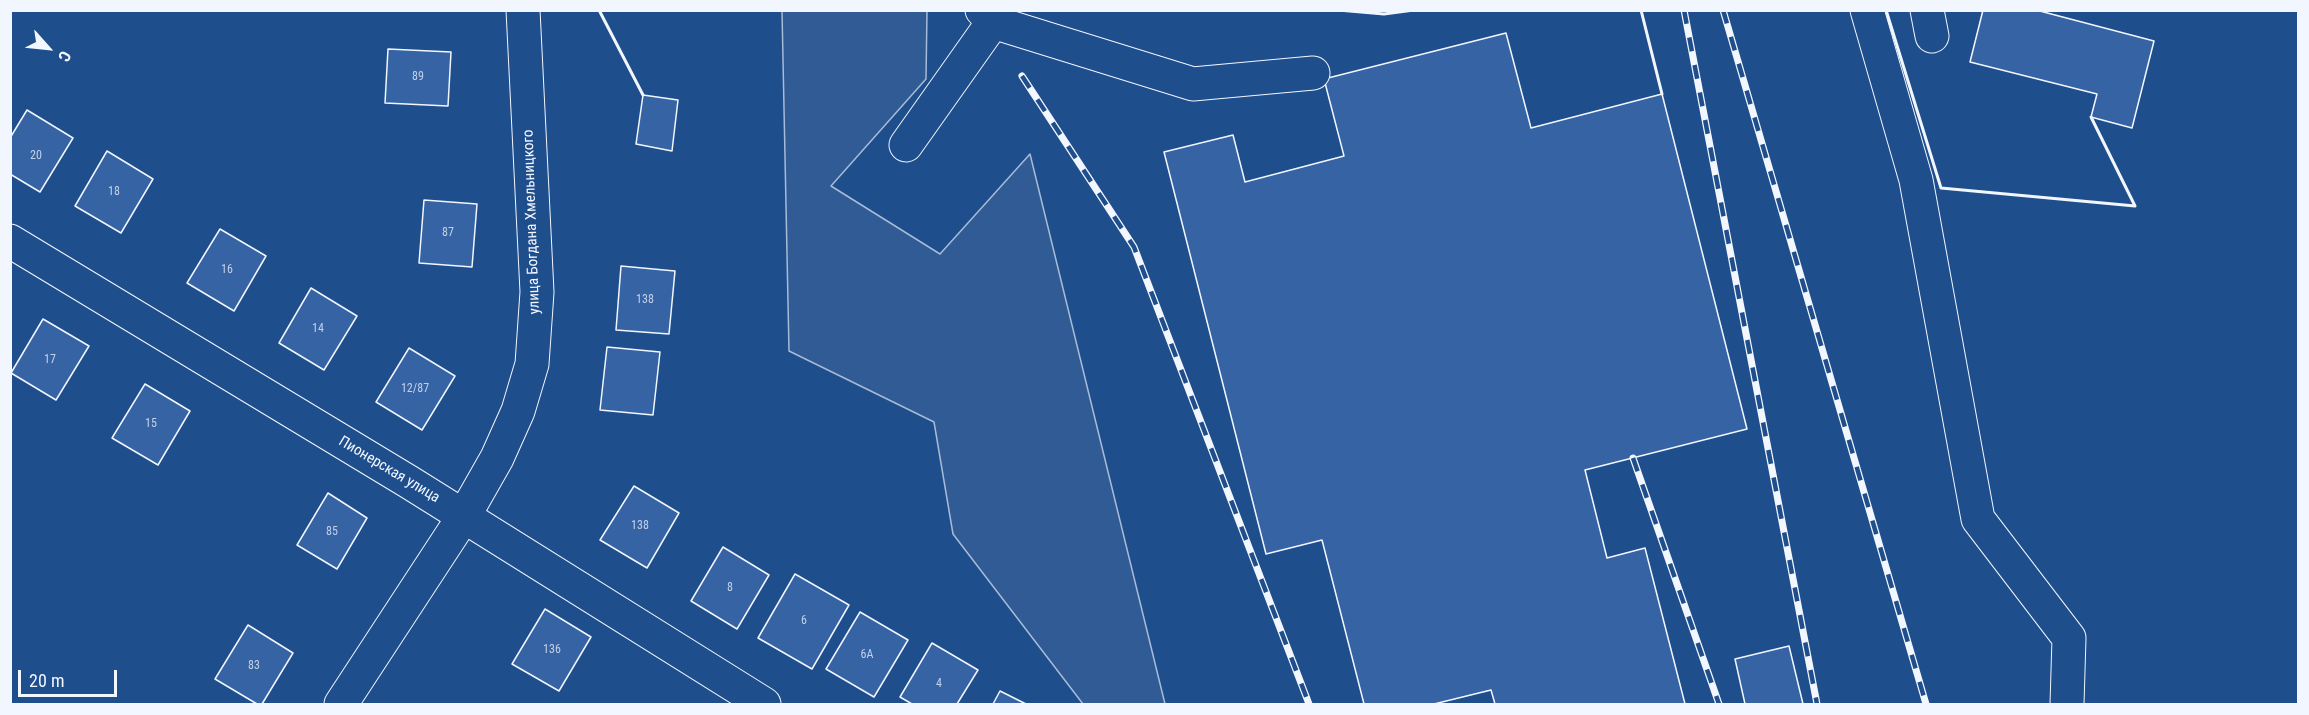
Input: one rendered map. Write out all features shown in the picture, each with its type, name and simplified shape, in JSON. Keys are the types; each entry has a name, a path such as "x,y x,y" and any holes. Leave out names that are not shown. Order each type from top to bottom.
{"street":[{"name":"улица Богдана Хмельницкого","path":"340,705 464,516 497,458 518,411 532,364 537,292 523,10"},
{"path":"1867,10 1916,180 1978,519 2069,638 2067,705"},
{"path":"906,145 988,16 1193,84 1313,73"},
{"name":"Пионерская улица","path":"10,241 464,516 764,705"}],"shaded area":[{"path":"782,11 927,11 926,79 831,186 940,254 1030,154 1165,704 1083,704 953,534 934,422 789,351"}],"building":[{"path":"1983,10 2036,10 2154,41 2132,128 2091,117 2097,94 1970,62"},
{"path":"1506,33 1531,128 1662,94 1747,429 1585,470 1607,558 1645,548 1685,704 1495,704 1491,690 1434,704 1364,704 1322,540 1266,554 1164,152 1233,135 1245,182 1344,156 1324,79"},
{"path":"388,49 451,52 448,106 385,103"},
{"path":"643,95 678,100 672,151 636,144"},
{"path":"27,110 73,138 40,192 10,174 10,138"},
{"path":"107,151 153,179 121,233 75,206"},
{"path":"424,200 477,204 472,267 419,263"},
{"path":"220,229 266,256 234,311 187,283"},
{"path":"621,266 675,271 669,334 616,330"},
{"path":"311,288 357,316 324,370 279,343"},
{"path":"43,319 89,346 56,400 11,373"},
{"path":"607,347 660,352 653,415 600,410"},
{"path":"409,348 455,376 422,430 376,402"},
{"path":"145,384 190,411 158,465 112,438"},
{"path":"634,486 679,513 647,568 600,540"},
{"path":"328,493 367,518 337,569 297,545"},
{"path":"723,547 769,575 737,629 691,601"},
{"path":"795,574 849,605 812,669 758,638"},
{"path":"545,609 591,637 559,691 512,664"},
{"path":"860,612 908,640 874,697 826,669"},
{"path":"248,625 293,653 262,704 257,704 215,679"},
{"path":"932,643 978,670 957,704 912,704 900,697"},
{"path":"1789,646 1803,704 1745,704 1735,659"},
{"path":"1000,691 1026,704 993,704"}],"railway":[{"path":"1684,10 1817,704"},
{"path":"1723,10 1926,704"},
{"path":"1022,76 1134,247 1309,704"},
{"path":"1633,458 1719,704"}],"wall":[{"path":"599,10 643,95"},
{"path":"1338,10 1384,14 1414,10"},
{"path":"1641,10 1662,94"},
{"path":"1886,10 1941,188 2135,206 2091,117"}]}
